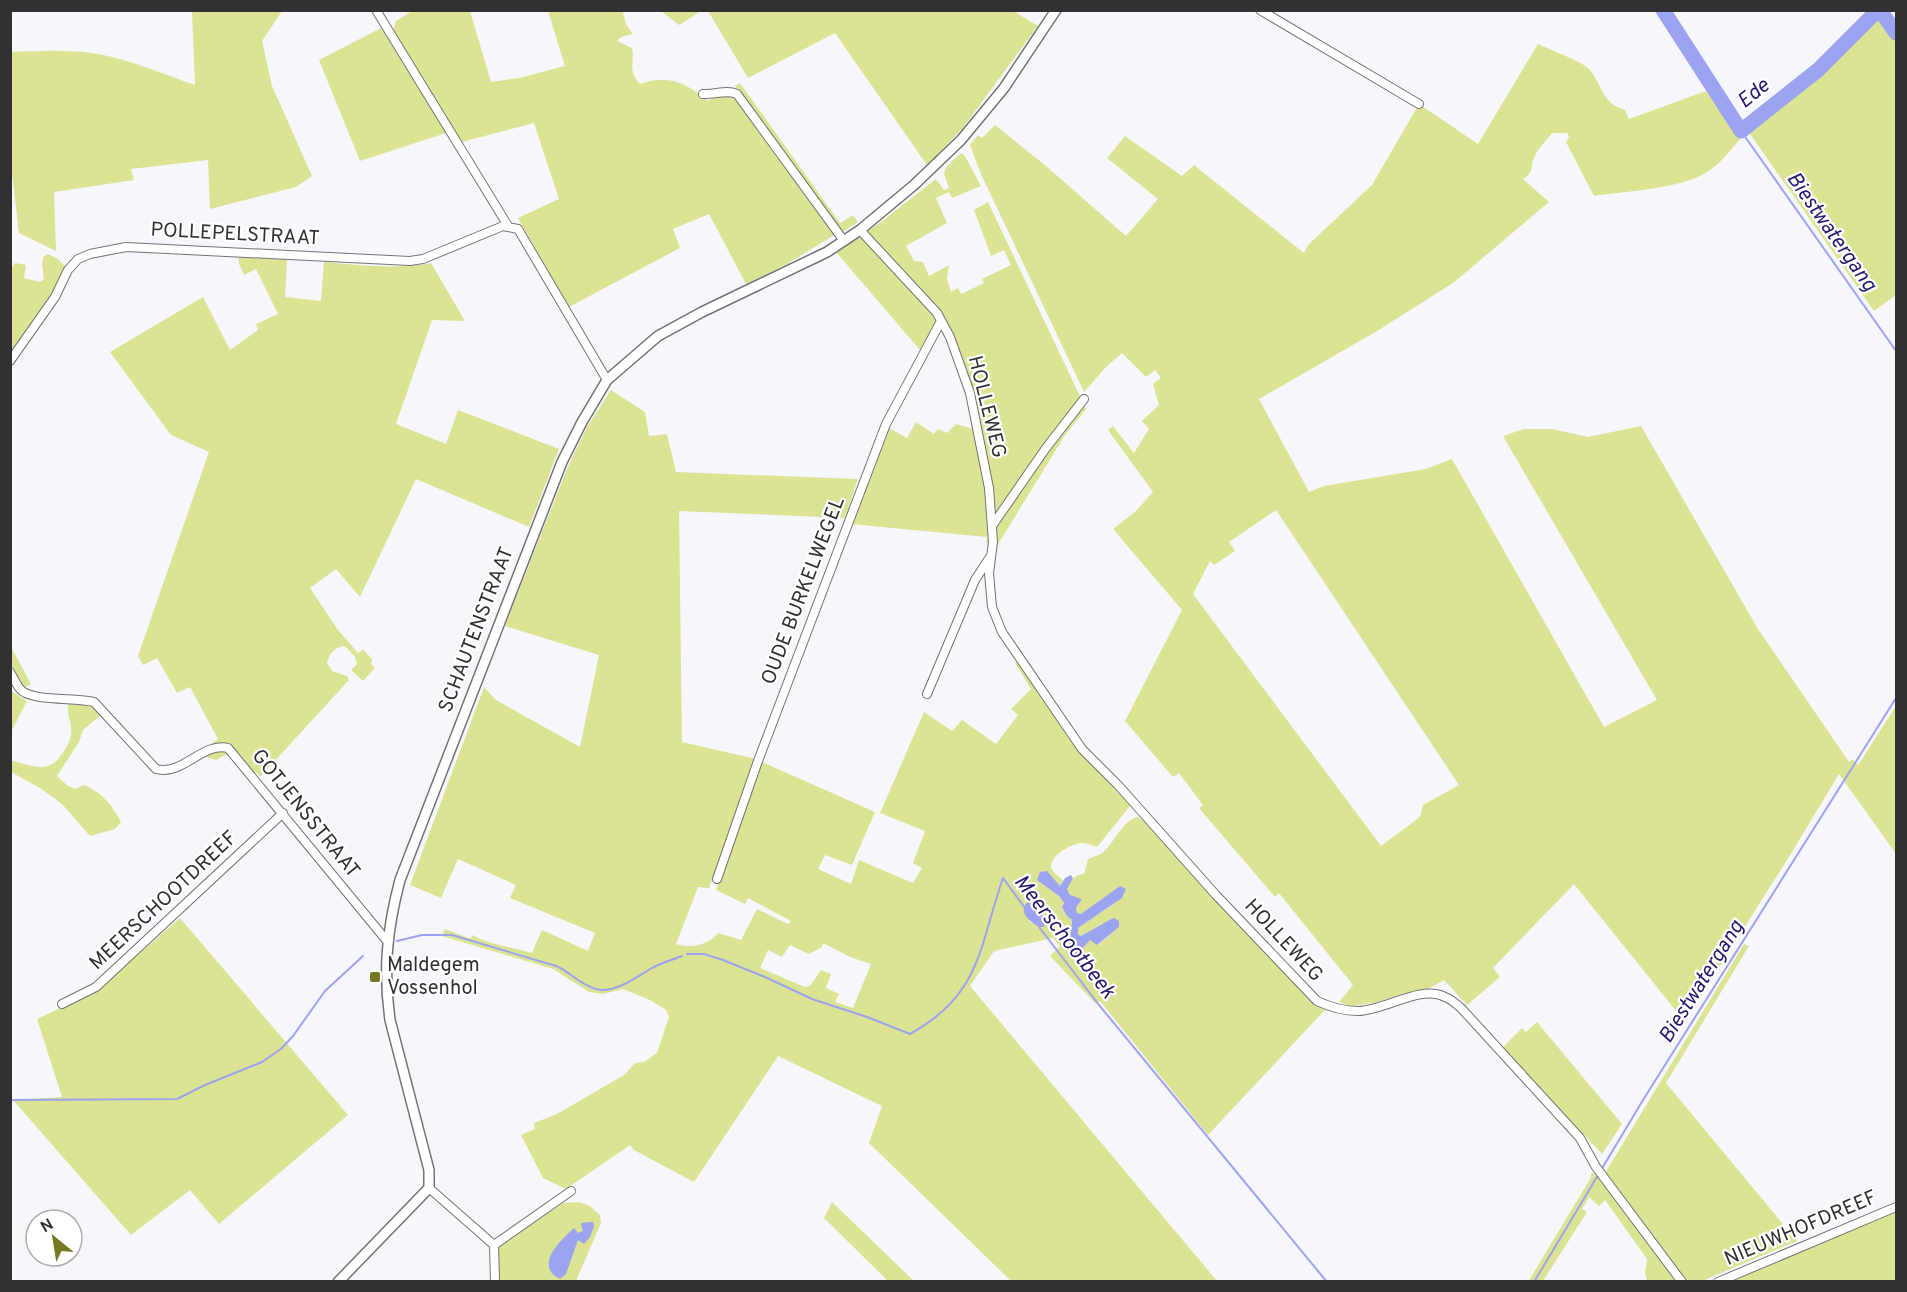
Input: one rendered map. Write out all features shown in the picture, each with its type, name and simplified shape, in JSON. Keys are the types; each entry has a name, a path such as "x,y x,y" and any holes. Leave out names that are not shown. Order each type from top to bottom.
{"street":[{"path":"376,10 508,226 518,229 607,380"},
{"name":"SCHAUTENSTRAAT","path":"429,1188 429,1170 390,1020 386,979 390,916 400,880 518,574 562,462 582,422 607,380 658,336 702,312 827,252 860,230 914,185 962,140 1004,88 1056,10"},
{"path":"1260,10 1419,104"},
{"path":"703,94 730,91 737,94 844,241"},
{"name":"POLLEPELSTRAAT","path":"10,361 55,297 69,270 78,259 90,254 126,247 410,261 423,259 503,226 508,226"},
{"name":"HOLLEWEG","path":"860,230 937,313 950,337 970,393 988,488 992,526 989,573 992,607 1002,632 1082,749 1118,785 1294,979 1317,1001 1336,1009 1360,1011 1428,994 1446,997 1461,1008 1580,1138 1596,1167 1682,1281"},
{"name":"OUDE BURKELWEGEL","path":"717,879 766,739 886,424 941,321"},
{"path":"992,526 1046,448 1084,399"},
{"path":"927,694 975,580 992,554"},
{"name":"GOTJENSSTRAAT","path":"10,672 20,689 27,694 94,702 156,769 164,771 172,769 214,748 228,748 387,940"},
{"name":"MEERSCHOOTDREEF","path":"62,1004 96,987 283,813"},
{"path":"338,1281 429,1188 494,1245 495,1281"},
{"path":"494,1245 572,1191"},
{"name":"NIEUWHOFDREEF","path":"1718,1281 1896,1207"}],"green space":[{"path":"192,11 282,11 262,41 272,86 312,176 296,187 210,209 208,160 131,169 134,180 54,192 56,251 19,233 10,156 11,52 87,52 135,64 195,85"},
{"path":"412,11 470,11 491,82 519,78 565,66 548,11 625,11 623,13 626,24 633,34 621,37 617,41 632,48 633,70 640,84 660,80 677,82 692,89 708,101 726,91 735,95 836,234 787,264 746,284 709,214 673,229 680,248 569,307 518,218 559,199 534,123 462,142 393,31 396,21"},
{"path":"661,11 701,11 679,25"},
{"path":"708,11 1013,11 1038,26 962,129 927,165 835,33 748,78"},
{"path":"1878,19 1882,19 1896,41 1896,295 1874,311 1748,131 1821,72"},
{"path":"381,28 446,133 360,161 319,60"},
{"path":"1538,44 1573,59 1589,69 1611,103 1625,110 1629,119 1706,91 1740,139 1716,165 1696,178 1668,186 1594,196 1566,142 1569,137 1567,133 1552,133 1537,151 1530,172 1523,179 1549,202 1453,283 1377,331 1259,399 1309,492 1324,486 1426,469 1452,459 1604,727 1657,700 1503,436 1524,429 1552,429 1588,437 1641,426 1758,629 1849,762 1852,759 1858,765 1896,706 1896,854 1839,774 1685,1022 1574,884 1493,968 1500,977 1467,1005 1444,980 1426,990 1405,993 1373,1003 1350,1006 1339,1002 1353,985 1279,893 1275,897 1199,808 1203,805 1179,773 1173,777 1125,721 1182,610 1113,529 1135,512 1153,492 1108,430 1113,426 1134,453 1149,429 1142,421 1159,405 1153,384 1161,378 1155,370 1146,377 1122,353 1084,392 981,174 970,145 978,135 982,138 995,125 1126,236 1158,199 1107,158 1125,136 1182,176 1194,165 1304,253 1308,245 1372,185 1419,104 1478,144","holes":["1276,510 1459,785 1423,805 1420,817 1381,846 1193,594 1210,561 1214,565 1235,551 1229,542"]},
{"path":"740,83 840,223 853,215 858,222 841,233 735,86"},
{"path":"961,153 965,156 981,186 952,198 949,192 936,198 947,223 906,246 914,261 923,262 929,276 949,265 947,279 951,292 958,288 961,294 984,283 982,279 1011,265 1004,250 991,256 974,210 988,202 1086,409 1065,435 997,546 986,543 987,537 851,524 889,428 907,438 916,422 934,434 938,429 947,433 956,424 979,429 941,316 920,350 836,252 881,222 936,179 944,190 949,188 944,174 946,167"},
{"path":"48,254 65,266 47,300 11,353 11,269 15,263 26,265 24,278 40,282 44,279 43,257"},
{"path":"239,255 287,259 285,297 321,301 324,262 391,267 431,263 465,321 432,320 396,424 446,444 458,410 559,449 529,527 416,479 360,597 336,569 310,588 338,630 358,653 363,649 372,659 371,664 375,668 363,681 351,670 357,664 355,657 345,646 333,651 327,663 332,671 347,676 349,680 260,777 256,772 249,777 227,754 216,760 206,757 205,748 218,739 190,687 177,693 157,658 143,665 138,656 209,452 171,435 110,352 203,297 230,350 258,330 256,324 278,314 256,269 244,275 239,264"},
{"path":"611,390 645,412 649,436 667,434 676,472 858,479 845,518 679,511 682,742 756,759 709,888 698,887 676,944 699,945 718,933 741,940 757,909 788,924 791,921 748,898 745,904 716,890 762,762 875,812 852,865 825,855 818,869 851,884 859,860 913,883 922,868 913,863 925,831 880,813 924,712 952,731 962,720 996,744 1018,715 1011,709 1031,689 1015,663 1018,661 1069,739 1130,806 1097,847 1079,843 1055,857 1051,867 1063,880 1060,886 1047,872 1037,880 1059,896 1064,903 1062,907 1072,920 1068,946 1074,958 1090,939 1098,945 1119,927 1102,923 1091,931 1079,936 1078,934 1078,928 1115,903 1120,886 1081,915 1077,913 1076,908 1080,903 1069,895 1068,886 1075,877 1084,874 1088,859 1107,849 1127,822 1138,817 1151,827 1258,946 1317,1006 1325,1010 1208,1135 1100,1001 1096,1004 1050,956 1060,946 1053,938 994,951 970,986 1217,1281 1011,1281 869,1143 882,1106 778,1056 694,1182 634,1150 630,1145 566,1189 543,1178 521,1135 535,1129 534,1123 557,1114 624,1075 635,1063 644,1062 657,1053 669,1017 666,1010 650,1000 623,989 603,994 589,992 553,969 442,936 445,929 471,939 472,935 494,944 532,953 542,930 588,951 595,933 510,898 516,885 458,859 441,898 410,885 484,687 496,700 580,747 599,655 505,626 567,469 587,427","holes":["1029,901 1047,919 1046,923 1039,927 1029,921","823,943 850,957 871,964 853,1008 835,1002 839,994 826,988 831,974 821,970 810,986 805,987 760,968 768,950 782,957 790,945 809,954 822,947"]},
{"path":"10,645 31,684 23,688 11,664"},
{"path":"13,692 27,701 11,732 11,694"},
{"path":"69,702 90,704 101,715 83,730 79,742 57,776 68,786 76,789 83,785 95,791 110,805 121,822 115,829 90,836 62,804 40,788 11,772 10,760 38,767 50,765 56,761 69,743 71,726 68,712"},
{"path":"180,918 348,1115 219,1224 190,1190 131,1235 13,1100 62,1097 37,1019 87,995 106,983"},
{"path":"1744,944 1749,946 1666,1083 1797,1241 1702,1281 1687,1281 1605,1173"},
{"path":"1537,1022 1622,1124 1602,1154 1502,1048 1522,1028 1526,1032"},
{"path":"1592,1172 1678,1281 1647,1281 1645,1272 1647,1259 1605,1200 1599,1206 1589,1197 1582,1209 1587,1212 1543,1281 1528,1282"},
{"path":"579,1202 590,1206 600,1215 601,1223 576,1281 499,1281 497,1248 563,1203"},
{"path":"832,1202 914,1281 888,1281 824,1218"},
{"path":"1896,1211 1896,1281 1727,1281"}],"water":[{"path":"1047,871 1060,886 1065,878 1071,875 1073,878 1067,889 1070,895 1082,899 1076,908 1077,913 1081,914 1120,886 1126,889 1122,898 1078,928 1078,934 1080,936 1114,918 1119,921 1119,927 1097,945 1090,940 1073,959 1068,955 1072,920 1062,907 1064,903 1059,896 1037,880 1040,872"},
{"path":"1029,901 1047,919 1044,927 1035,925 1026,916 1024,909"},
{"path":"593,1222 590,1237 584,1244 578,1240 566,1274 560,1279 552,1274 549,1260 557,1246 574,1228 578,1233 583,1231 582,1223"}],"waterway":[{"name":"Ede","path":"1663,10 1741,131 1818,70 1873,15 1878,12 1882,13 1896,33"},
{"name":"Biestwatergang","path":"1741,131 1896,351"},
{"name":"Biestwatergang","path":"1534,1282 1643,1100 1896,698"},
{"name":"Meerschootbeek","path":"687,954 704,954 723,960 812,999 910,1034 933,1019 951,1003 964,986 982,947 1003,878 1025,908"},
{"name":"Meerschootbeek","path":"1039,927 1099,1005 1327,1282"},
{"name":"Meerschootbeek","path":"397,941 422,935 452,935 556,966 584,984 603,990 618,987 655,966 682,956"},
{"name":"Meerschootbeek","path":"10,1100 177,1099 262,1062 281,1049 325,991 363,956"}],"place":[{"name":"Maldegem Vossenhol","path":"375,977"}]}
